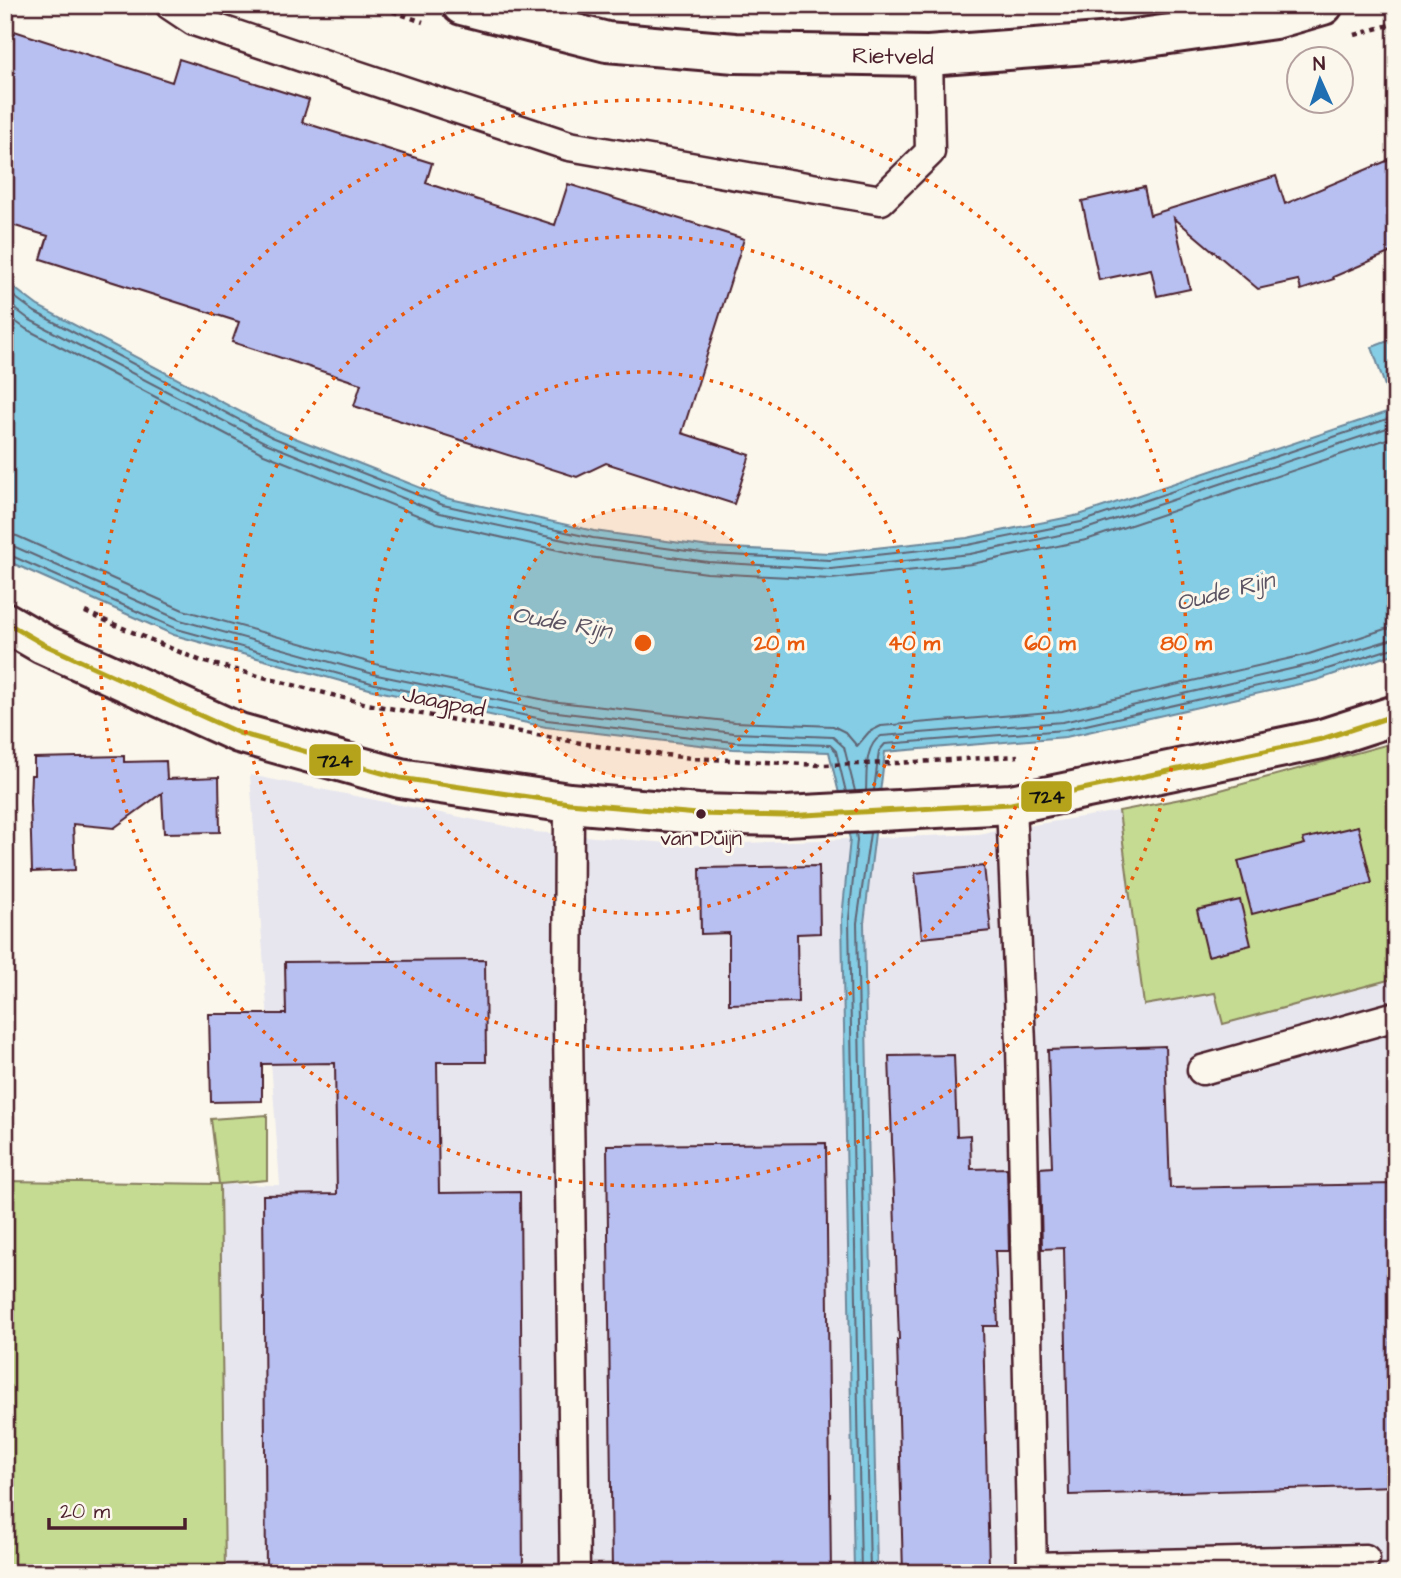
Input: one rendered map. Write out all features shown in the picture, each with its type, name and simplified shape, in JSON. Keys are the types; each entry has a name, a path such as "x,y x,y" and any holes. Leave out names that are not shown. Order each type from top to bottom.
{"street":[{"name":"Rietveld","path":"462,5 607,42 735,53 928,56 1113,42 1275,19 1322,5"},
{"path":"5,622 43,644 239,733 400,778 569,803 698,814 786,816 1011,804 1322,739 1396,715"}],"lane":[{"path":"170,5 194,21 569,146 881,200 930,152 928,56"},
{"path":"569,803 568,1000 575,1573"},
{"path":"1011,804 1021,1044 1032,1570 1365,1559"},
{"path":"1202,1070 1396,1016"}],"path":[{"name":"Jaagpad","path":"75,608 201,661 367,704 614,749 691,758 821,765 898,764"}],"shaded area":[{"path":"250,775 535,832 692,845 978,834 1119,811 1144,1005 1215,993 1223,1024 1396,978 1396,1573 225,1573 220,1184 280,1185"}],"green space":[{"path":"1396,742 1396,978 1223,1024 1215,993 1144,1005 1119,811 1206,794"},
{"path":"267,1115 267,1180 220,1184 225,1573 5,1573 5,1181 219,1184 211,1119"}],"water":[{"name":"Oude Rijn","path":"5,281 38,306 275,430 446,498 594,531 710,547 829,553 967,538 1079,515 1393,410 1372,347 1396,338 1396,653 1317,680 1066,737 885,752 864,923 877,1573 854,1573 842,918 850,839 829,752 733,749 546,727 373,690 174,635 5,559"}],"building":[{"path":"5,28 172,82 179,59 309,100 302,122 432,163 426,183 555,225 568,184 744,239 682,433 750,455 734,504 606,463 577,477 354,406 361,384 232,342 239,322 41,259 48,236 5,223"},
{"path":"1396,157 1396,250 1333,277 1334,279 1301,290 1298,280 1258,289 1174,218 1190,289 1157,296 1151,269 1099,280 1082,201 1144,187 1150,215 1276,176 1285,204"},
{"path":"124,756 124,762 166,761 167,779 219,777 220,832 164,833 162,793 114,828 73,824 75,870 32,872 30,801 34,758"},
{"path":"1358,826 1372,883 1252,914 1238,861 1305,844 1303,839"},
{"path":"819,866 820,933 797,934 798,1002 729,1004 729,933 701,934 700,868"},
{"path":"984,866 991,931 922,938 915,873"},
{"path":"1240,900 1251,945 1208,956 1197,910"},
{"path":"485,960 486,1062 437,1062 439,1193 520,1192 523,1573 266,1573 263,1195 337,1194 335,1063 262,1064 262,1101 211,1102 209,1014 286,1014 285,962"},
{"path":"1165,1046 1170,1188 1396,1184 1396,1486 1069,1495 1064,1248 1042,1249 1040,1168 1052,1167 1048,1050"},
{"path":"954,1055 957,1136 970,1135 971,1169 1007,1168 1009,1251 995,1251 998,1326 983,1326 989,1567 955,1568 955,1573 903,1573 899,1340 889,1056"},
{"path":"826,1143 831,1573 612,1573 607,1145"}],"transit line":[{"name":"724","path":"5,622 43,644 239,733 400,778 569,803 698,814 786,816 1011,804 1322,739 1396,715"}],"place":[{"name":"van Duijn","path":"701,814"}]}
